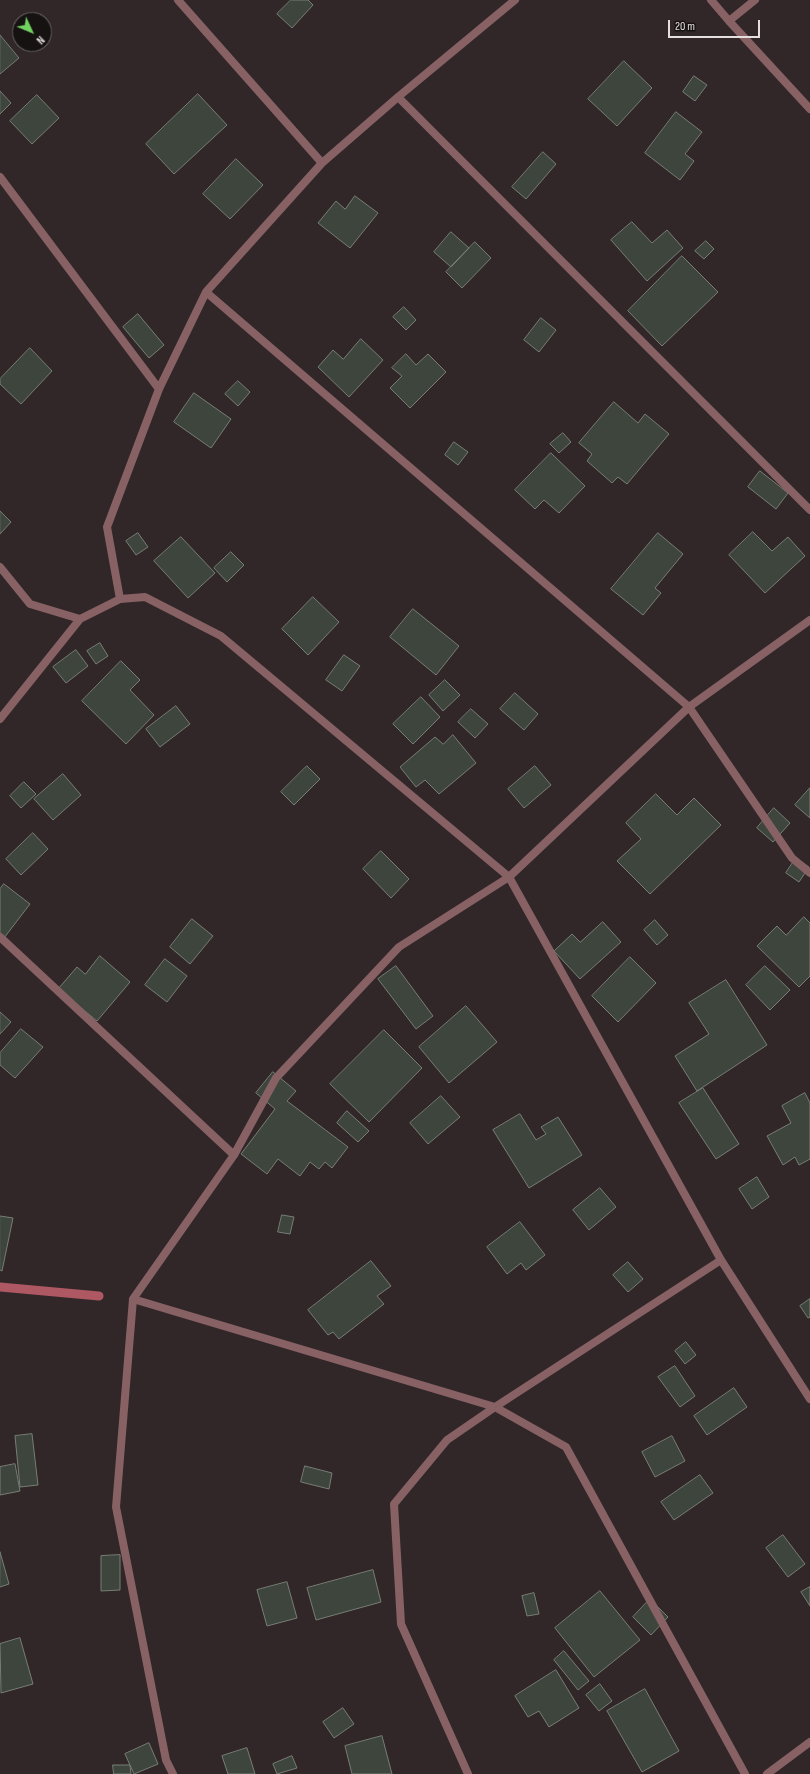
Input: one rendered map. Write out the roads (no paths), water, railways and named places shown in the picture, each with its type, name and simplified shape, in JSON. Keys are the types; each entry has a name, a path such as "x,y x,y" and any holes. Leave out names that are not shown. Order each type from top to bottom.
{"street":[{"path":"178,0 322,163"},
{"path":"120,599 107,527 159,389 206,292 322,163 398,97 515,0"},
{"path":"711,0 728,21 810,108"},
{"path":"728,21 755,0"},
{"path":"398,97 810,510"},
{"path":"0,177 159,389"},
{"path":"206,292 688,707 792,858 810,873"},
{"path":"0,567 30,604 80,619"},
{"path":"0,719 80,619 120,599 145,597 221,636 509,877 721,1260 810,1399"},
{"path":"173,1774 166,1760 116,1507 133,1299 234,1155 276,1078 399,947 509,877 688,707 810,620"},
{"path":"0,937 234,1155"},
{"path":"468,1774 401,1624 394,1504 447,1440 495,1407 721,1260"},
{"path":"133,1299 495,1407 566,1447 746,1774"},
{"path":"766,1774 810,1742"}],"waterway":[{"path":"0,1287 99,1296"}]}
